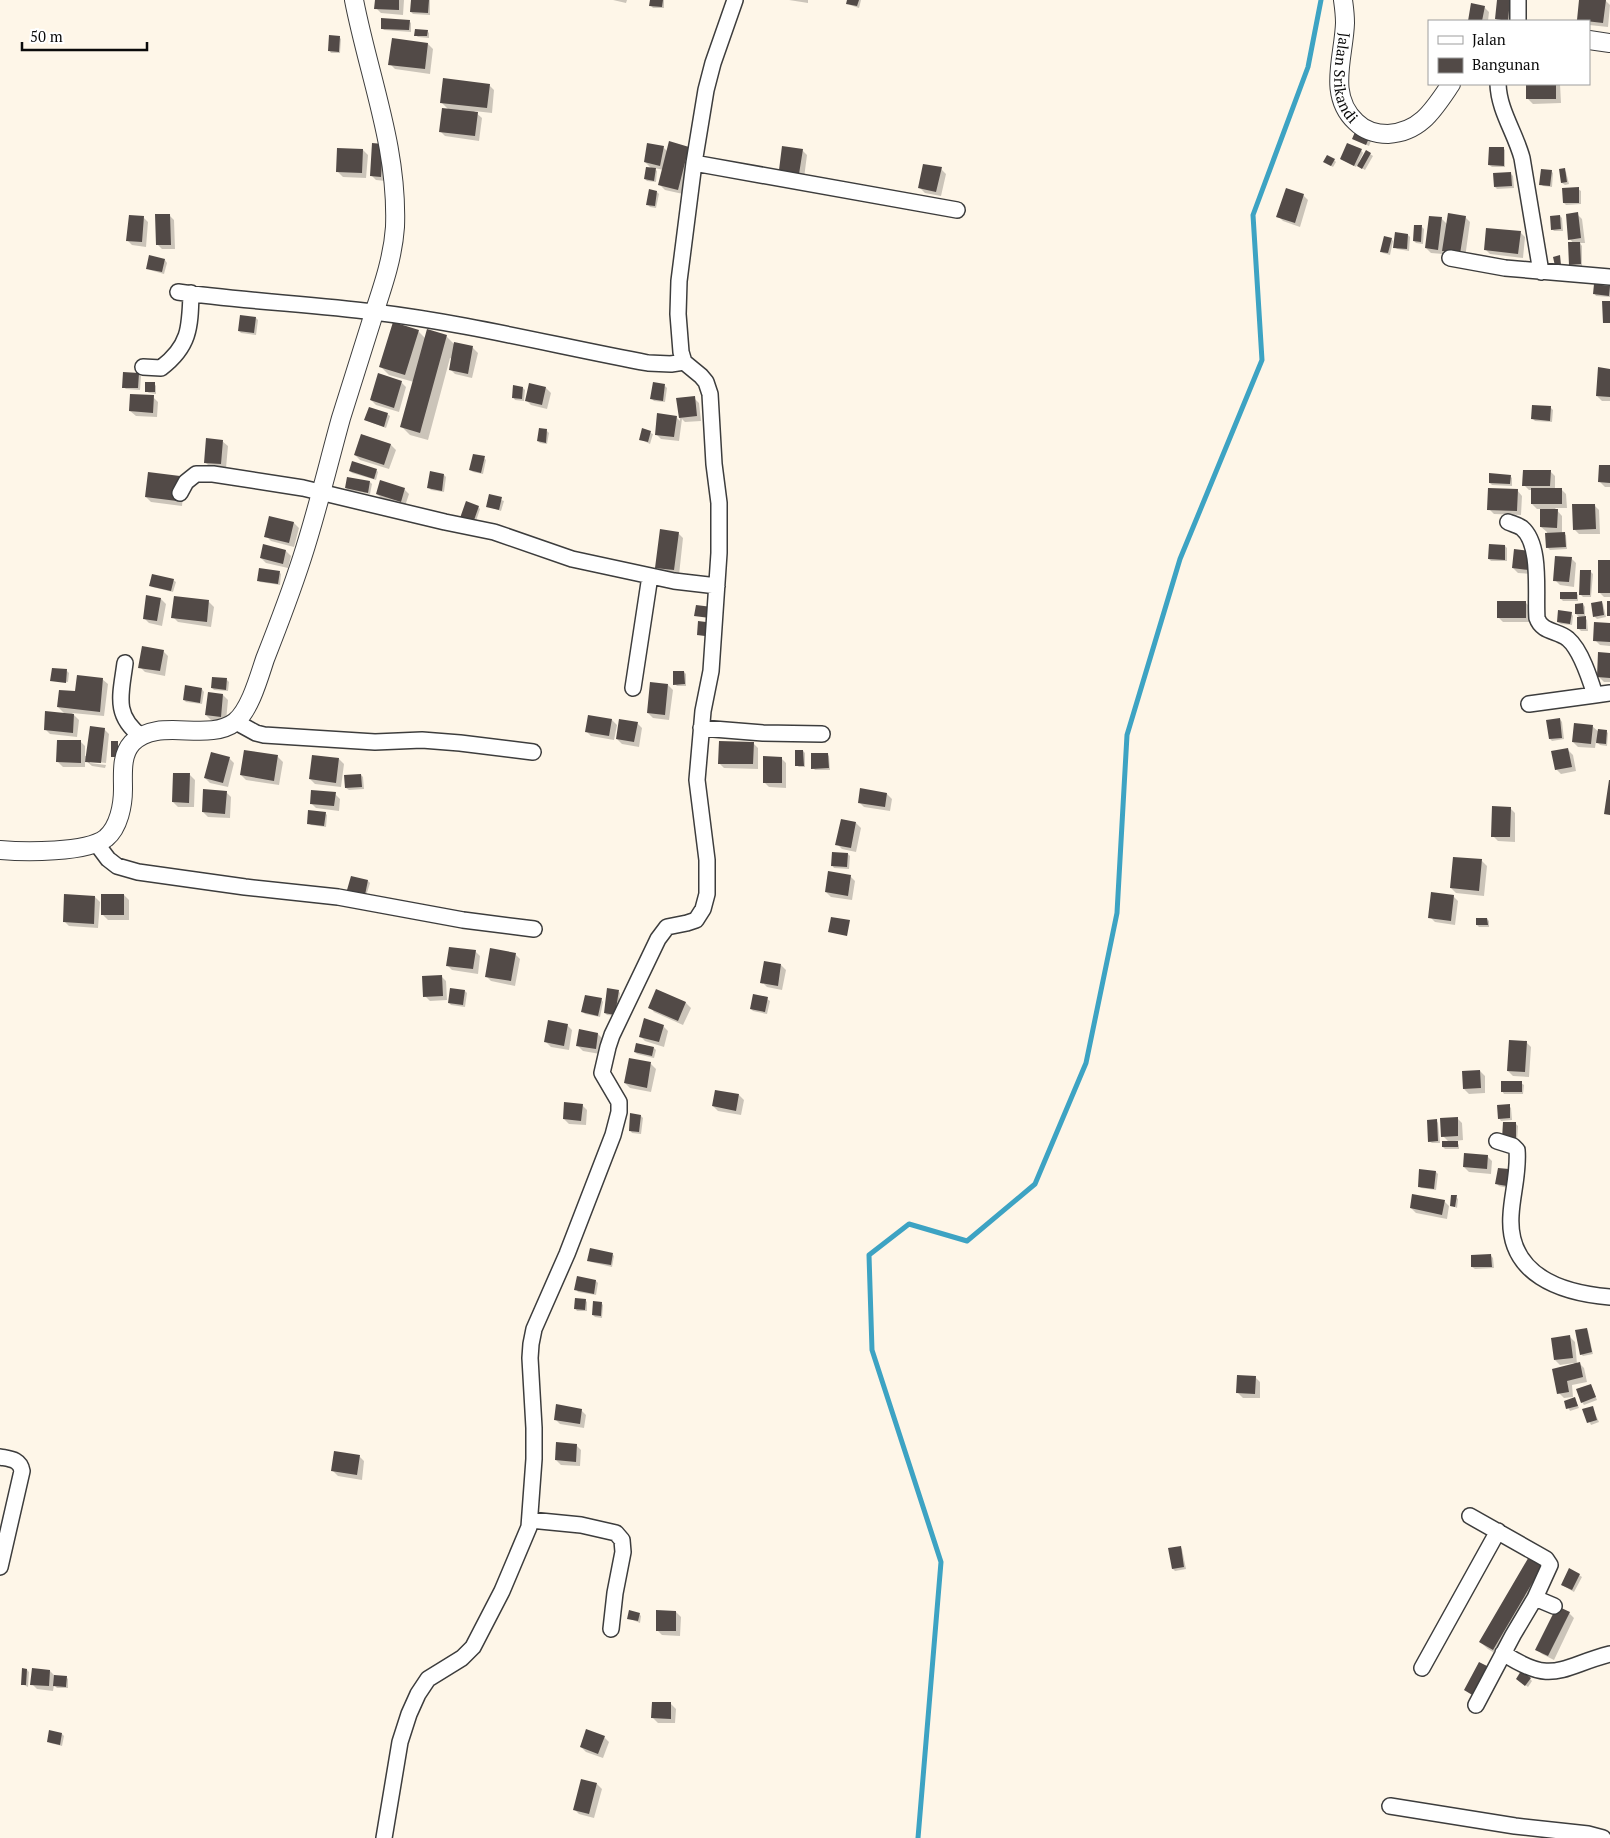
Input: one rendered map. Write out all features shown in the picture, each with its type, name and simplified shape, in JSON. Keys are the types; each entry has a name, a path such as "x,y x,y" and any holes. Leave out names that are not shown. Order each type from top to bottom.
{"street":[{"path":"0,850 22,852 76,848 96,844 106,838 114,829 122,804 124,762 127,750 133,742 141,736 154,732 219,730 236,722 253,694 302,558 374,312 389,270 395,229 394,194 388,137 365,52 354,0"},
{"path":"384,1838 400,1742 418,1694 428,1679 462,1658 472,1647 502,1591 530,1520 534,1459 531,1344 534,1329 568,1254 613,1135 619,1112 619,1102 602,1073 608,1046 658,939 667,927 696,920 703,909 707,894 706,860 697,780 703,711 712,671 720,525 710,394 706,382 684,362 679,336 679,281 694,163 706,90 713,63 735,0"},
{"name":"Jalan Srikandi","path":"1343,0 1345,22 1339,72 1341,96 1344,107 1350,117 1361,127 1380,134 1399,133 1411,128 1422,122 1431,112 1449,85"},
{"path":"1518,0 1518,20"},
{"path":"1590,40 1610,43"},
{"path":"1498,85 1501,106 1522,158 1541,272"},
{"path":"694,163 957,210"},
{"path":"1450,258 1484,265 1541,272 1610,277"},
{"path":"143,367 161,368 179,351 189,332 184,293 238,300 374,312 477,328 648,363 671,364 684,362"},
{"path":"180,493 182,486 191,477 203,473 278,484 494,532 572,559 650,576 717,586"},
{"path":"1508,522 1523,529 1532,544 1535,558 1537,618 1539,625 1560,634 1574,646 1581,658 1595,695"},
{"path":"633,688 650,576"},
{"path":"125,663 120,705 127,723 141,736"},
{"path":"1529,704 1610,693"},
{"path":"236,722 256,733 279,736 375,742 422,740 534,752"},
{"path":"701,728 822,734"},
{"path":"96,844 108,859 117,866 138,872 245,887 338,897 463,920 534,929"},
{"path":"1497,1141 1513,1146 1517,1150 1511,1234 1521,1258 1532,1272 1562,1289 1585,1295 1610,1297"},
{"path":"0,1457 16,1461 21,1466 22,1471 0,1568"},
{"path":"1470,1516 1548,1562 1549,1570 1476,1705"},
{"path":"530,1520 581,1525 616,1533 622,1540 623,1552 610,1630"},
{"path":"1422,1668 1498,1531"},
{"path":"1535,1598 1554,1606"},
{"path":"1503,1653 1527,1668 1540,1672 1556,1672 1610,1654"},
{"path":"1390,1806 1505,1824 1588,1834 1603,1838"}],"building":[{"path":"375,0 399,0 399,10 374,9"},
{"path":"411,0 429,0 428,13 410,12"},
{"path":"650,0 663,0 662,7 649,6"},
{"path":"847,0 859,0 857,6 846,4"},
{"path":"1497,0 1510,0 1508,20 1495,19"},
{"path":"1579,0 1606,0 1603,23 1577,20"},
{"path":"1471,3 1485,6 1482,20 1468,20"},
{"path":"381,18 410,20 409,30 381,29"},
{"path":"415,29 428,30 427,36 414,36"},
{"path":"329,35 340,36 339,52 328,51"},
{"path":"392,38 428,43 425,69 388,65"},
{"path":"443,78 490,84 487,108 440,103"},
{"path":"1526,85 1556,85 1556,99 1526,99"},
{"path":"442,108 478,112 475,136 439,132"},
{"path":"1355,132 1369,138 1366,145 1352,139"},
{"path":"669,141 689,147 678,190 658,185"},
{"path":"372,143 383,144 381,177 370,176"},
{"path":"647,143 664,146 660,166 644,162"},
{"path":"1347,143 1362,149 1354,166 1340,159"},
{"path":"782,146 803,149 799,174 779,170"},
{"path":"1489,147 1504,147 1504,166 1488,165"},
{"path":"337,148 363,149 362,173 336,172"},
{"path":"1366,150 1371,153 1362,169 1357,166"},
{"path":"1327,155 1335,159 1331,166 1323,162"},
{"path":"923,164 942,167 936,192 918,188"},
{"path":"646,167 656,168 654,181 644,179"},
{"path":"1565,168 1567,182 1561,183 1559,169"},
{"path":"1541,169 1552,170 1550,186 1539,185"},
{"path":"1511,172 1512,186 1494,187 1493,173"},
{"path":"1579,187 1579,203 1563,203 1562,188"},
{"path":"1286,188 1304,194 1295,223 1276,217"},
{"path":"649,189 657,191 655,206 646,205"},
{"path":"1578,212 1581,238 1568,240 1566,214"},
{"path":"1448,213 1466,216 1460,254 1442,251"},
{"path":"155,214 170,214 171,245 156,245"},
{"path":"129,215 144,216 142,242 126,241"},
{"path":"1560,215 1561,229 1551,230 1550,216"},
{"path":"1429,216 1442,217 1438,250 1425,248"},
{"path":"1414,225 1422,225 1421,242 1413,241"},
{"path":"1486,228 1521,231 1518,254 1484,250"},
{"path":"1395,232 1408,234 1407,249 1393,248"},
{"path":"1384,236 1392,238 1388,253 1380,252"},
{"path":"1568,242 1580,242 1581,264 1569,265"},
{"path":"149,255 165,259 162,272 146,269"},
{"path":"1560,255 1561,265 1555,266 1553,257"},
{"path":"1594,284 1610,286 1609,296 1593,294"},
{"path":"1602,301 1610,301 1610,323 1603,323"},
{"path":"240,315 256,317 254,333 238,331"},
{"path":"393,322 419,330 405,375 379,367"},
{"path":"427,329 447,335 420,433 400,427"},
{"path":"454,342 473,346 468,374 449,370"},
{"path":"1598,367 1610,369 1610,397 1596,396"},
{"path":"123,372 139,373 138,388 122,388"},
{"path":"378,373 402,381 394,408 370,400"},
{"path":"145,382 155,382 155,392 145,392"},
{"path":"653,382 665,384 663,401 650,399"},
{"path":"529,383 546,387 542,405 525,401"},
{"path":"513,385 523,387 522,399 512,398"},
{"path":"130,394 154,395 153,413 129,411"},
{"path":"695,396 697,416 679,418 676,398"},
{"path":"1532,405 1551,406 1550,421 1531,419"},
{"path":"369,407 388,413 384,427 364,420"},
{"path":"657,413 677,416 674,437 655,435"},
{"path":"539,428 547,429 546,443 537,441"},
{"path":"642,428 651,431 648,442 639,440"},
{"path":"361,434 391,444 384,465 354,455"},
{"path":"206,438 223,440 221,464 204,463"},
{"path":"473,454 485,456 481,473 469,470"},
{"path":"352,461 377,469 374,479 349,471"},
{"path":"1599,465 1610,465 1610,483 1598,482"},
{"path":"1523,470 1551,470 1550,486 1522,486"},
{"path":"430,471 444,474 442,491 427,488"},
{"path":"148,472 180,476 177,501 145,497"},
{"path":"1489,473 1511,475 1510,484 1489,483"},
{"path":"347,477 370,481 368,493 345,488"},
{"path":"380,480 405,488 401,502 376,494"},
{"path":"1488,488 1518,489 1517,511 1487,510"},
{"path":"1531,488 1562,488 1562,504 1531,504"},
{"path":"489,494 502,497 499,510 486,507"},
{"path":"466,501 479,506 473,523 460,518"},
{"path":"1572,504 1595,504 1596,529 1573,530"},
{"path":"1540,509 1558,509 1557,528 1540,527"},
{"path":"269,516 294,522 289,543 264,537"},
{"path":"660,529 679,532 674,570 655,568"},
{"path":"1565,532 1566,547 1546,548 1545,533"},
{"path":"263,544 286,550 283,564 260,558"},
{"path":"1489,544 1505,545 1505,560 1488,559"},
{"path":"1514,549 1531,551 1529,570 1512,568"},
{"path":"1555,556 1572,557 1569,582 1553,581"},
{"path":"1598,560 1610,560 1610,593 1598,593"},
{"path":"259,568 280,571 278,584 257,581"},
{"path":"1580,570 1591,570 1590,595 1579,595"},
{"path":"152,574 174,579 171,591 149,586"},
{"path":"1560,592 1577,592 1577,599 1560,599"},
{"path":"146,595 161,598 157,621 143,619"},
{"path":"174,596 209,600 207,622 171,618"},
{"path":"1497,601 1526,601 1526,618 1497,618"},
{"path":"1602,601 1604,615 1593,617 1591,603"},
{"path":"1607,601 1610,601 1610,616 1607,616"},
{"path":"1583,603 1584,614 1575,614 1575,604"},
{"path":"696,605 712,607 710,618 694,616"},
{"path":"1558,610 1572,612 1570,624 1557,622"},
{"path":"1586,616 1586,629 1577,629 1577,617"},
{"path":"698,621 714,623 713,637 697,635"},
{"path":"1594,622 1610,623 1610,642 1593,641"},
{"path":"142,646 164,650 160,671 138,668"},
{"path":"1598,652 1610,653 1610,678 1597,677"},
{"path":"52,668 67,669 66,683 50,681"},
{"path":"673,671 684,671 685,684 673,685"},
{"path":"77,675 103,678 100,712 57,707 59,690 75,691"},
{"path":"212,677 227,678 226,690 211,688"},
{"path":"650,682 668,684 665,715 647,713"},
{"path":"185,685 202,688 200,703 183,700"},
{"path":"208,692 223,694 221,717 205,715"},
{"path":"45,711 74,714 73,733 44,730"},
{"path":"588,715 612,719 609,736 585,732"},
{"path":"1560,718 1562,738 1549,739 1546,720"},
{"path":"619,719 638,722 634,742 616,739"},
{"path":"1574,723 1593,725 1591,744 1572,742"},
{"path":"90,726 105,728 101,763 85,762"},
{"path":"1598,729 1607,730 1606,744 1596,743"},
{"path":"57,740 81,740 81,763 56,762"},
{"path":"111,741 118,741 118,757 111,757"},
{"path":"719,741 754,742 753,764 718,764"},
{"path":"1568,748 1572,767 1555,770 1551,751"},
{"path":"244,750 278,755 274,781 240,775"},
{"path":"795,750 803,750 804,766 795,766"},
{"path":"211,752 230,757 223,783 204,778"},
{"path":"811,753 828,753 829,768 811,769"},
{"path":"312,755 339,758 336,783 309,779"},
{"path":"763,756 782,757 782,783 763,783"},
{"path":"173,773 190,773 189,803 172,802"},
{"path":"361,774 362,787 345,788 344,775"},
{"path":"1610,780 1610,815 1604,814"},
{"path":"860,788 887,793 885,807 858,803"},
{"path":"203,789 227,791 225,814 202,812"},
{"path":"311,790 336,792 334,806 310,804"},
{"path":"1492,806 1511,807 1510,837 1491,837"},
{"path":"308,810 326,812 324,826 307,824"},
{"path":"841,819 856,822 851,848 835,845"},
{"path":"832,852 848,853 847,867 831,866"},
{"path":"1453,857 1482,859 1479,891 1450,888"},
{"path":"828,871 851,875 848,896 825,892"},
{"path":"351,876 368,880 365,895 347,890"},
{"path":"1431,892 1454,895 1451,921 1428,918"},
{"path":"64,894 95,896 94,924 63,922"},
{"path":"101,894 124,894 124,915 101,915"},
{"path":"831,917 850,920 847,936 828,932"},
{"path":"1476,918 1487,918 1488,925 1476,925"},
{"path":"449,947 476,950 473,969 446,966"},
{"path":"490,948 516,953 511,981 485,977"},
{"path":"764,961 781,964 778,986 760,983"},
{"path":"442,975 443,996 423,997 422,976"},
{"path":"450,988 465,990 463,1005 448,1003"},
{"path":"607,988 619,990 615,1015 604,1013"},
{"path":"656,989 686,1002 678,1021 648,1008"},
{"path":"753,994 768,997 765,1012 750,1009"},
{"path":"585,995 602,998 598,1016 581,1012"},
{"path":"644,1018 664,1025 659,1042 639,1037"},
{"path":"548,1020 568,1024 564,1046 544,1042"},
{"path":"579,1029 598,1033 596,1049 576,1046"},
{"path":"1509,1040 1527,1041 1525,1072 1507,1071"},
{"path":"636,1043 654,1047 652,1056 634,1052"},
{"path":"629,1058 651,1062 647,1088 624,1083"},
{"path":"1480,1070 1481,1088 1463,1089 1462,1071"},
{"path":"1501,1081 1522,1081 1522,1092 1501,1092"},
{"path":"715,1090 739,1094 736,1111 712,1106"},
{"path":"564,1102 583,1104 581,1121 563,1119"},
{"path":"1510,1104 1510,1118 1498,1119 1497,1105"},
{"path":"630,1113 641,1115 639,1132 629,1131"},
{"path":"1458,1117 1458,1136 1441,1137 1440,1118"},
{"path":"1437,1119 1438,1141 1428,1142 1427,1120"},
{"path":"1503,1122 1516,1122 1516,1139 1502,1139"},
{"path":"1442,1141 1458,1141 1458,1147 1442,1147"},
{"path":"1464,1153 1488,1155 1487,1169 1463,1167"},
{"path":"1498,1168 1509,1169 1507,1186 1495,1184"},
{"path":"1419,1169 1436,1171 1434,1189 1418,1187"},
{"path":"1412,1194 1445,1200 1442,1215 1410,1208"},
{"path":"1451,1195 1457,1195 1455,1207 1450,1206"},
{"path":"590,1248 613,1253 611,1265 587,1261"},
{"path":"1491,1254 1492,1267 1471,1267 1471,1255"},
{"path":"577,1276 596,1280 594,1294 574,1290"},
{"path":"575,1298 586,1299 585,1310 574,1309"},
{"path":"593,1301 602,1302 601,1316 592,1315"},
{"path":"1587,1328 1592,1352 1580,1355 1575,1330"},
{"path":"1570,1335 1573,1358 1554,1360 1551,1338"},
{"path":"1580,1362 1583,1377 1567,1381 1569,1392 1557,1394 1552,1369"},
{"path":"1237,1375 1256,1376 1255,1394 1236,1393"},
{"path":"1591,1384 1596,1397 1581,1403 1576,1389"},
{"path":"1575,1397 1578,1406 1566,1409 1564,1401"},
{"path":"556,1404 582,1409 580,1424 554,1420"},
{"path":"1593,1406 1597,1420 1587,1423 1582,1409"},
{"path":"556,1442 577,1444 576,1462 555,1460"},
{"path":"334,1451 360,1455 357,1475 331,1471"},
{"path":"1181,1546 1184,1567 1172,1569 1168,1548"},
{"path":"1530,1555 1544,1563 1493,1650 1479,1642"},
{"path":"1569,1568 1580,1574 1572,1590 1561,1585"},
{"path":"1557,1606 1570,1612 1548,1656 1535,1650"},
{"path":"629,1610 640,1613 638,1621 627,1619"},
{"path":"656,1610 676,1611 676,1631 656,1631"},
{"path":"1479,1662 1489,1667 1474,1696 1464,1690"},
{"path":"22,1668 27,1669 26,1685 21,1685"},
{"path":"32,1668 50,1670 49,1686 30,1685"},
{"path":"1521,1671 1531,1678 1525,1686 1516,1679"},
{"path":"54,1675 67,1676 66,1687 53,1686"},
{"path":"652,1702 671,1702 671,1719 651,1718"},
{"path":"586,1729 605,1736 598,1754 580,1747"},
{"path":"49,1730 62,1733 60,1745 47,1742"},
{"path":"581,1779 597,1783 589,1814 573,1810"}],"waterway":[{"path":"918,1838 941,1562 872,1350 869,1255 909,1224 967,1241 1035,1184 1086,1063 1117,913 1127,735 1180,559 1262,360 1253,215 1308,67 1321,0"}]}
